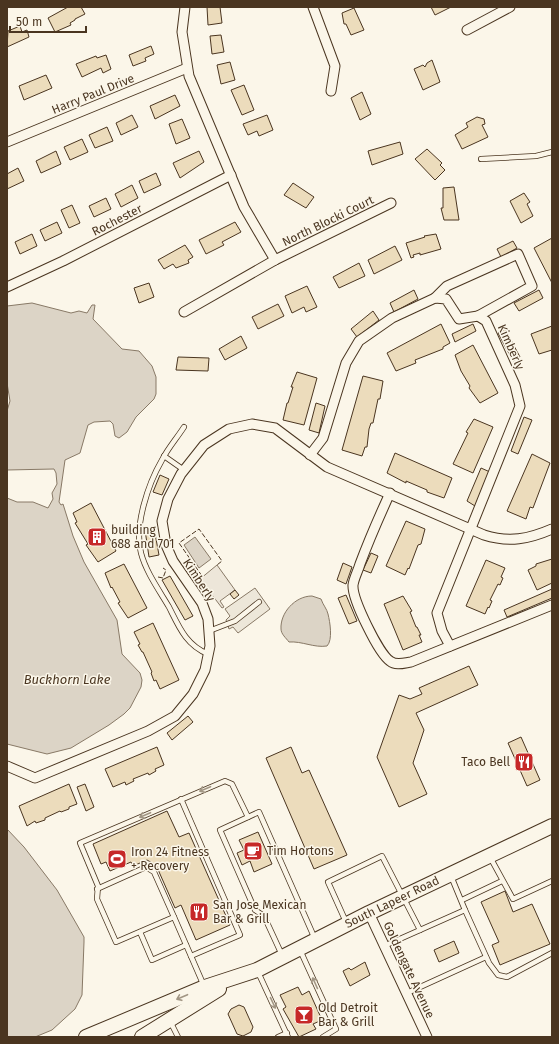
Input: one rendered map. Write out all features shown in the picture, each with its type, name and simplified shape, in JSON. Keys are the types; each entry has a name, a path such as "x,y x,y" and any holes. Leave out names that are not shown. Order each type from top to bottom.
{"main road":[{"name":"South Lapeer Road","path":"86,1037 205,987 232,980 257,970 369,913 552,826"},
{"name":"South Lapeer Road","path":"142,1037 232,980"}],"street":[{"path":"185,7 182,32 187,68 194,89 244,207 275,260"},
{"path":"313,7 335,66 331,91"},
{"path":"467,30 510,7"},
{"name":"Harry Paul Drive","path":"7,142 187,68"},
{"name":"Rochester","path":"7,287 63,261 230,172"},
{"name":"North Blocki Court","path":"184,312 275,260 391,203"},
{"path":"310,455 323,438 346,363 359,341 392,318 435,298 447,286 518,254 532,286 478,316 459,318 446,299 435,298"},
{"name":"Kimberly","path":"470,529 520,406 515,385 490,327 486,321 478,316"},
{"name":"Kimberly","path":"7,766 35,778 142,733 176,716 193,694 205,670 208,654 208,619 202,603 184,580 166,545 162,521 168,499 184,470 204,445 229,429 252,424 275,428 328,467 496,539 510,540 528,538 552,529"},
{"path":"390,493 377,521 353,586 360,608 383,656 392,662 400,664 411,662 552,604"},
{"path":"450,646 442,631 437,613 470,529"},
{"name":"Goldengate Avenue","path":"369,913 427,1037"}],"lane":[{"path":"481,159 536,156 552,152"},
{"path":"184,427 164,456 153,480 140,521 139,541 141,554 181,630 196,649 208,654"},
{"path":"164,456 184,470"},
{"path":"209,631 235,620 259,602"},
{"path":"174,917 116,942 96,899 97,889 80,843 225,781 230,782 248,817"},
{"path":"181,799 240,935 191,956"},
{"path":"282,957 264,916 255,910 220,830 259,812 315,940"},
{"path":"489,855 513,899 552,881"},
{"path":"348,924 328,882 382,856 420,930"},
{"path":"97,889 146,867 154,872 205,987"},
{"path":"451,874 486,957 498,975 507,977 552,953"},
{"path":"462,900 502,881"},
{"path":"384,946 465,910"},
{"path":"140,932 152,960 186,945"},
{"path":"300,948 336,1029 323,1037"},
{"path":"406,993 486,957"},
{"path":"257,970 288,1035 278,1037"},
{"path":"170,1020 178,1037"}],"shaded area":[{"path":"217,565 235,590 220,601 224,607 222,608 200,579"},
{"path":"255,588 270,609 238,633 233,627 229,629 226,620 230,616 225,609"}],"water":[{"name":"Buckhorn Lake","path":"32,303 71,313 79,311 87,313 92,305 95,305 93,319 122,349 139,351 152,366 156,377 156,394 154,399 136,417 127,432 119,438 115,436 113,424 110,421 94,422 88,425 80,453 65,460 59,502 61,505 63,504 73,536 84,562 117,620 122,654 140,673 142,680 141,687 130,708 109,725 71,748 47,754 7,744 7,498 17,502 33,502 48,508 53,499 52,493 57,484 54,469 7,470 7,411 10,401 7,383 7,306"},
{"path":"195,537 211,559 199,568 184,545"},
{"path":"312,596 321,599 327,612 330,626 330,640 327,646 289,642 281,631 283,617 290,606 300,599"},
{"path":"7,829 24,847 57,890 84,937 82,995 75,1009 52,1030 35,1037 7,1037"}],"building":[{"path":"68,7 81,7 85,14 75,19 70,23 71,25 55,32 48,18"},
{"path":"207,7 220,7 222,23 208,25"},
{"path":"431,7 451,7 435,15"},
{"path":"354,8 364,30 351,35 346,24 344,24 342,13"},
{"path":"20,26 22,32 27,30 29,37 7,47 8,31"},
{"path":"221,35 224,52 212,54 210,36"},
{"path":"151,46 154,54 145,58 146,61 133,66 129,55"},
{"path":"106,55 111,69 103,73 101,68 82,77 76,64 96,56 97,58"},
{"path":"432,60 440,82 423,90 414,69 423,65 425,67 427,63"},
{"path":"230,62 235,80 221,84 217,65"},
{"path":"46,75 52,88 24,100 19,86"},
{"path":"244,85 254,110 242,115 231,90"},
{"path":"362,92 371,114 360,120 351,98"},
{"path":"175,95 180,106 155,119 150,106"},
{"path":"132,115 138,127 121,135 116,123"},
{"path":"267,115 273,130 259,136 257,131 248,135 243,124"},
{"path":"477,117 484,119 485,124 482,125 488,137 462,149 455,135 468,127 466,123"},
{"path":"182,119 190,138 176,144 169,124"},
{"path":"107,127 113,141 95,148 89,135"},
{"path":"82,139 88,152 70,160 64,147"},
{"path":"400,142 403,154 372,165 368,151"},
{"path":"427,149 442,163 440,165 445,170 435,180 415,159"},
{"path":"56,151 61,164 41,173 36,161"},
{"path":"199,151 204,162 180,178 173,163"},
{"path":"18,168 24,181 7,189 7,174"},
{"path":"156,173 161,185 144,193 139,181"},
{"path":"293,183 314,197 306,208 284,195"},
{"path":"132,185 138,198 121,207 115,194"},
{"path":"454,187 459,220 444,220 441,208 443,208 443,188"},
{"path":"524,193 530,202 527,204 533,216 521,223 510,201"},
{"path":"106,198 111,209 94,217 89,206"},
{"path":"72,205 80,223 69,228 61,210"},
{"path":"57,222 62,233 45,241 40,230"},
{"path":"235,222 241,232 222,242 224,245 206,254 199,240"},
{"path":"32,234 37,246 20,254 15,242"},
{"path":"436,234 441,249 420,255 420,253 413,255 414,257 411,258 406,243 425,237 424,236"},
{"path":"552,238 552,283 534,248"},
{"path":"513,241 517,248 501,257 497,249"},
{"path":"185,245 193,257 188,260 189,263 176,268 173,264 164,269 158,260"},
{"path":"395,246 402,260 374,274 368,260"},
{"path":"359,263 365,276 339,288 333,277"},
{"path":"149,283 154,297 139,303 134,288"},
{"path":"307,286 317,307 306,312 304,307 292,313 285,296"},
{"path":"414,290 418,299 394,312 390,303"},
{"path":"539,290 543,298 519,311 514,303"},
{"path":"278,304 284,316 258,329 252,317"},
{"path":"373,311 379,320 357,337 351,329"},
{"path":"441,324 450,343 443,347 443,349 415,360 416,363 396,371 387,353"},
{"path":"473,324 476,331 455,342 452,334"},
{"path":"552,326 552,350 539,354 531,334"},
{"path":"505,329 520,357 513,361 498,333"},
{"path":"241,336 247,348 225,360 219,349"},
{"path":"473,345 498,393 480,403 469,388 470,386 461,371 455,355"},
{"path":"178,357 209,358 208,371 176,370"},
{"path":"297,372 317,378 304,425 283,420 293,387 291,387"},
{"path":"363,376 383,381 380,399 378,399 373,423 371,423 369,429 367,447 365,447 362,456 342,450"},
{"path":"316,403 325,406 319,433 309,430"},
{"path":"524,417 532,420 518,454 511,451"},
{"path":"474,419 493,427 473,473 453,464 468,433 466,432"},
{"path":"395,453 452,478 444,498 427,492 427,490 406,481 406,483 387,473"},
{"path":"532,454 550,463 533,508 530,507 526,519 507,511"},
{"path":"481,468 490,472 475,506 467,501"},
{"path":"160,475 169,479 162,495 153,492"},
{"name":"building 688 and 701","path":"91,503 116,551 98,562 86,545 88,544 75,523 77,522 73,513"},
{"path":"406,521 425,529 421,544 418,545 409,569 408,568 405,575 386,566"},
{"path":"154,528 159,555 149,557 145,530"},
{"path":"371,553 378,556 371,573 363,570"},
{"path":"552,559 552,583 537,590 528,570 536,566 536,564"},
{"path":"486,560 505,568 501,577 503,578 500,585 498,584 490,600 492,601 489,608 488,607 485,614 466,606"},
{"path":"343,563 352,567 346,584 337,580"},
{"path":"124,564 147,608 128,618 118,603 120,602 112,587 111,588 105,573"},
{"path":"170,576 193,616 185,620 162,580"},
{"path":"552,589 552,598 507,617 504,610"},
{"path":"235,590 239,595 234,599 230,594"},
{"path":"346,595 357,621 349,624 338,598"},
{"path":"403,596 412,611 410,612 421,635 419,635 422,642 403,650 384,604"},
{"path":"153,623 179,680 160,689 156,680 154,681 152,672 143,652 138,645 140,644 134,632"},
{"path":"469,666 478,685 416,713 424,730 413,763 427,794 399,807 377,757 399,695 410,699 422,694 419,688"},
{"path":"188,716 193,722 172,740 167,733"},
{"name":"Taco Bell","path":"521,737 540,780 527,786 508,743"},
{"path":"157,747 164,765 155,769 156,771 149,775 148,773 133,779 134,781 126,785 125,782 113,787 105,769"},
{"path":"291,747 302,773 309,770 347,855 314,869 266,758"},
{"path":"69,784 77,804 69,807 69,809 60,811 45,818 45,820 36,823 35,821 27,826 19,806"},
{"path":"85,784 94,807 86,811 77,787"},
{"path":"167,811 179,837 189,833 230,925 196,940 181,905 175,908 156,865 147,860 133,866 131,862 110,871 106,862 101,864 93,844"},
{"name":"Tim Hortons","path":"258,832 272,864 254,872 250,861 242,865 237,853 244,850 239,840"},
{"path":"505,891 513,912 532,904 550,944 500,965 492,945 499,942 481,902"},
{"path":"454,941 459,953 439,962 434,950"},
{"path":"365,962 370,975 350,986 343,971 349,968 351,970"},
{"name":"Old Detroit Bar & Grill","path":"298,987 302,995 309,991 322,1020 313,1024 316,1029 299,1037 283,1009 286,1007 280,995"},
{"path":"239,1005 244,1007 253,1027 251,1032 243,1036 237,1034 228,1014 231,1009"}],"fence":[{"path":"202,576 179,543 199,529 222,561 217,565"},
{"path":"158,577 163,578 166,570 163,568"}],"place":[{"name":"building 688 and 701","path":"97,537"},
{"name":"Taco Bell","path":"524,762"},
{"name":"Tim Hortons","path":"253,851"},
{"name":"Iron 24 Fitness + Recovery","path":"117,859"},
{"name":"San Jose Mexican Bar & Grill","path":"199,912"},
{"name":"Old Detroit Bar & Grill","path":"304,1015"}]}
